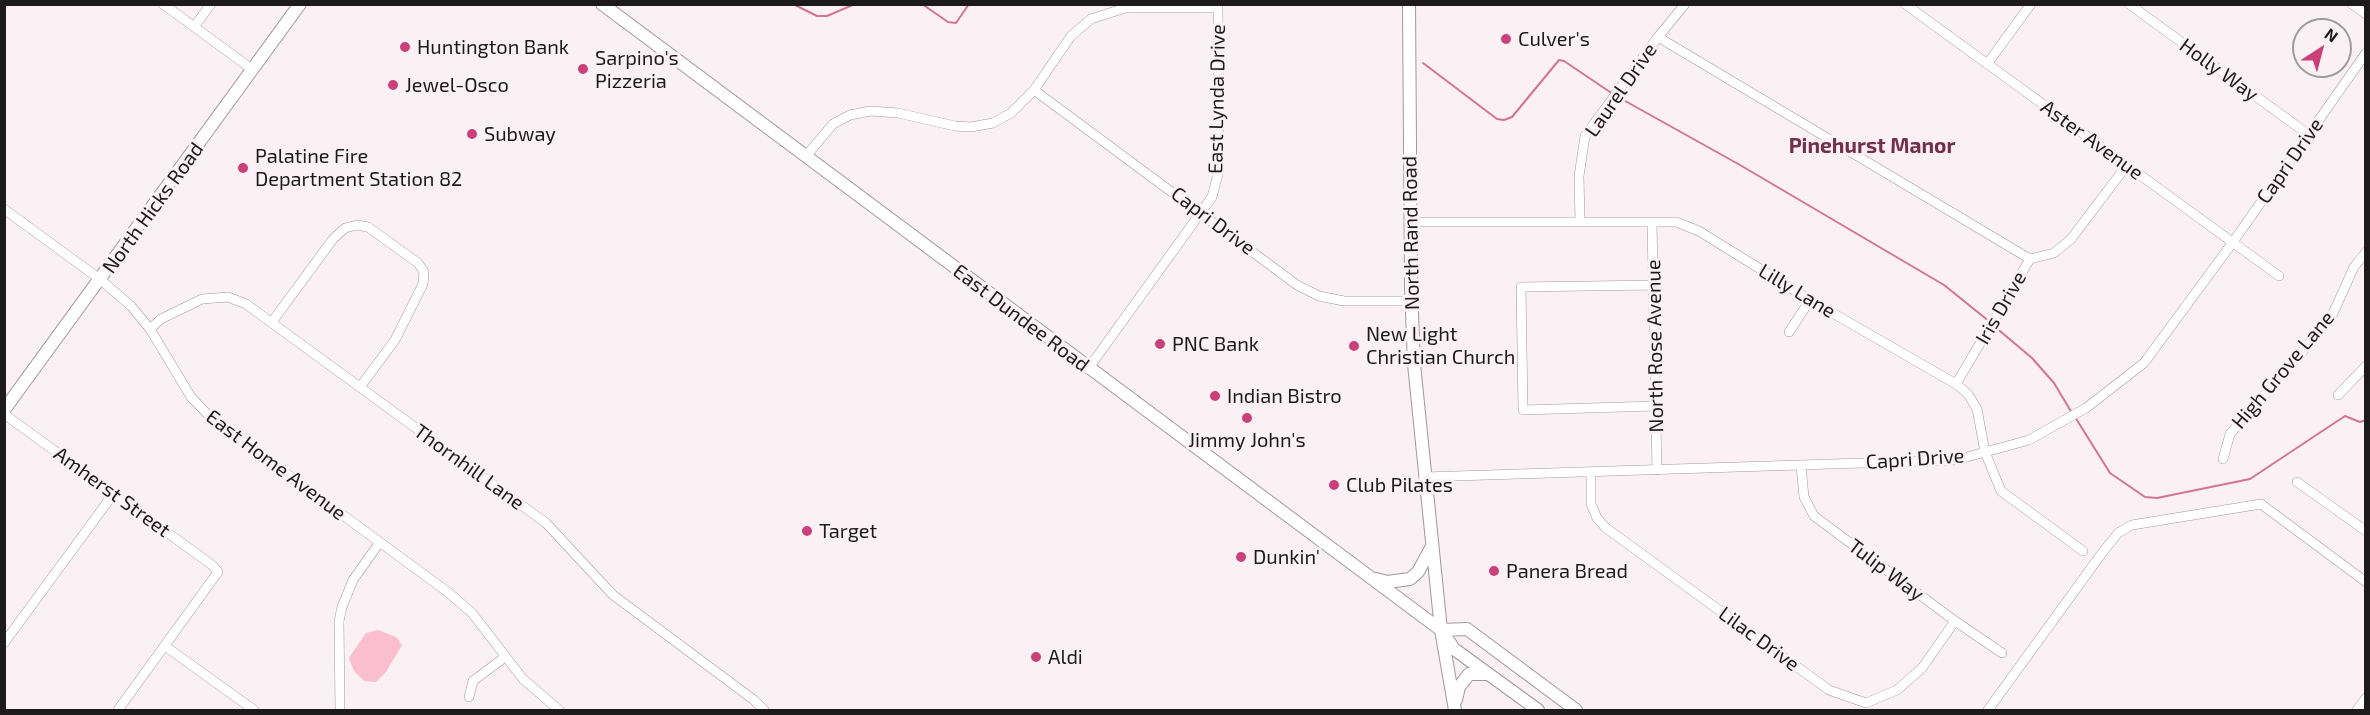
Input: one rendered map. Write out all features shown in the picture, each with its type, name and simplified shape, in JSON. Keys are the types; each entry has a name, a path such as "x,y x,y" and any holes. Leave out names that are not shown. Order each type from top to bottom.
{"main road":[{"name":"North Hicks Road","path":"4,412 300,4"},
{"name":"East Dundee Road","path":"602,4 1088,369 1441,630 1454,649 1538,711"},
{"name":"North Rand Road","path":"1409,4 1411,301 1414,364 1441,630 1455,709"},
{"path":"1365,574 1387,582 1410,579 1418,572 1432,547"},
{"path":"1441,630 1467,629 1576,711"},
{"path":"1455,709 1459,687 1469,674 1475,672 1490,675"}],"street":[{"path":"163,4 253,70"},
{"path":"194,27 211,4"},
{"name":"Laurel Drive","path":"1580,221 1579,176 1585,136 1685,4"},
{"name":"Aster Avenue","path":"1905,4 2279,276"},
{"path":"1987,64 2031,4"},
{"name":"Holly Way","path":"2128,4 2309,135"},
{"path":"2352,4 2366,14"},
{"path":"806,156 833,124 850,115 870,111 898,113 971,127 993,123 1011,113 1034,90 1071,36 1091,19 1125,8 1218,6"},
{"name":"East Lynda Drive","path":"1088,369 1212,197 1219,171 1218,6"},
{"path":"1658,37 2030,259"},
{"name":"Capri Drive","path":"1424,477 1956,460 2029,440 2086,408 2144,363 2233,242 2366,53"},
{"name":"Capri Drive","path":"1034,90 1297,285 1319,296 1344,301 1411,301"},
{"name":"Iris Drive","path":"1956,384 2030,259 2054,253 2071,239 2127,165"},
{"name":"East Home Avenue","path":"4,209 100,280 131,306 150,329 191,397 212,419 449,593 472,613 505,657 537,693 559,711"},
{"name":"Lilly Lane","path":"1410,222 1676,222 1699,231 1810,300 1956,384 1968,394 1977,409 1985,452 2001,491 2083,551"},
{"name":"North Rose Avenue","path":"1652,223 1657,470"},
{"path":"272,322 333,239 345,228 357,225 368,227 418,263 424,272 423,284 395,340 360,387"},
{"name":"High Grove Lane","path":"2223,459 2230,434 2330,320 2354,267 2366,252"},
{"path":"1654,285 1521,287 1523,410 1655,406"},
{"name":"Thornhill Lane","path":"150,329 193,302 219,296 242,301 546,523 613,595 754,700 764,711"},
{"path":"1790,332 1810,300"},
{"path":"2338,396 2366,366"},
{"name":"Amherst Street","path":"4,412 212,565 218,572 165,646"},
{"name":"Tulip Way","path":"1801,466 1804,497 1814,516 1955,621 2002,653"},
{"name":"Lilac Drive","path":"1591,472 1591,504 1596,518 1606,528 1829,690 1865,707 1897,690 1922,668 1955,621"},
{"path":"2296,482 2366,531"},
{"path":"4,643 114,493"},
{"path":"1988,711 2102,553 2118,533 2132,525 2261,504 2366,582"},
{"path":"339,711 339,621 342,607 353,580 380,542"},
{"path":"118,711 165,646 254,711"},
{"path":"469,697 473,681 505,657"},
{"path":"2357,711 2366,698"}],"shaded area":[{"path":"378,630 396,637 402,645 386,672 376,682 364,681 354,671 349,658 366,633"}],"waterway":[{"path":"793,4 817,16 827,16 855,4"},
{"path":"922,4 948,22 956,23 969,4"},
{"path":"1423,63 1497,119 1504,120 1512,117 1559,60 1564,61 1613,94"},
{"path":"1618,97 1740,165 1944,285 1990,322"},
{"path":"1994,326 2032,358 2054,383 2072,413"},
{"path":"2075,417 2110,473 2145,497 2157,498 2250,479 2345,416 2360,422 2366,420"}],"place":[{"name":"Culver's","path":"1506,39"},
{"name":"Huntington Bank","path":"405,47"},
{"name":"Sarpino's Pizzeria","path":"583,69"},
{"name":"Jewel-Osco","path":"393,85"},
{"name":"Subway","path":"472,134"},
{"name":"Palatine Fire Department Station 82","path":"243,168"},
{"name":"PNC Bank","path":"1160,344"},
{"name":"New Light Christian Church","path":"1354,346"},
{"name":"Indian Bistro","path":"1215,396"},
{"name":"Jimmy John's","path":"1247,418"},
{"name":"Club Pilates","path":"1334,485"},
{"name":"Target","path":"807,531"},
{"name":"Dunkin'","path":"1241,557"},
{"name":"Panera Bread","path":"1494,571"},
{"name":"Aldi","path":"1036,657"}],"district":[{"name":"Pinehurst Manor","path":"1872,146"}]}
